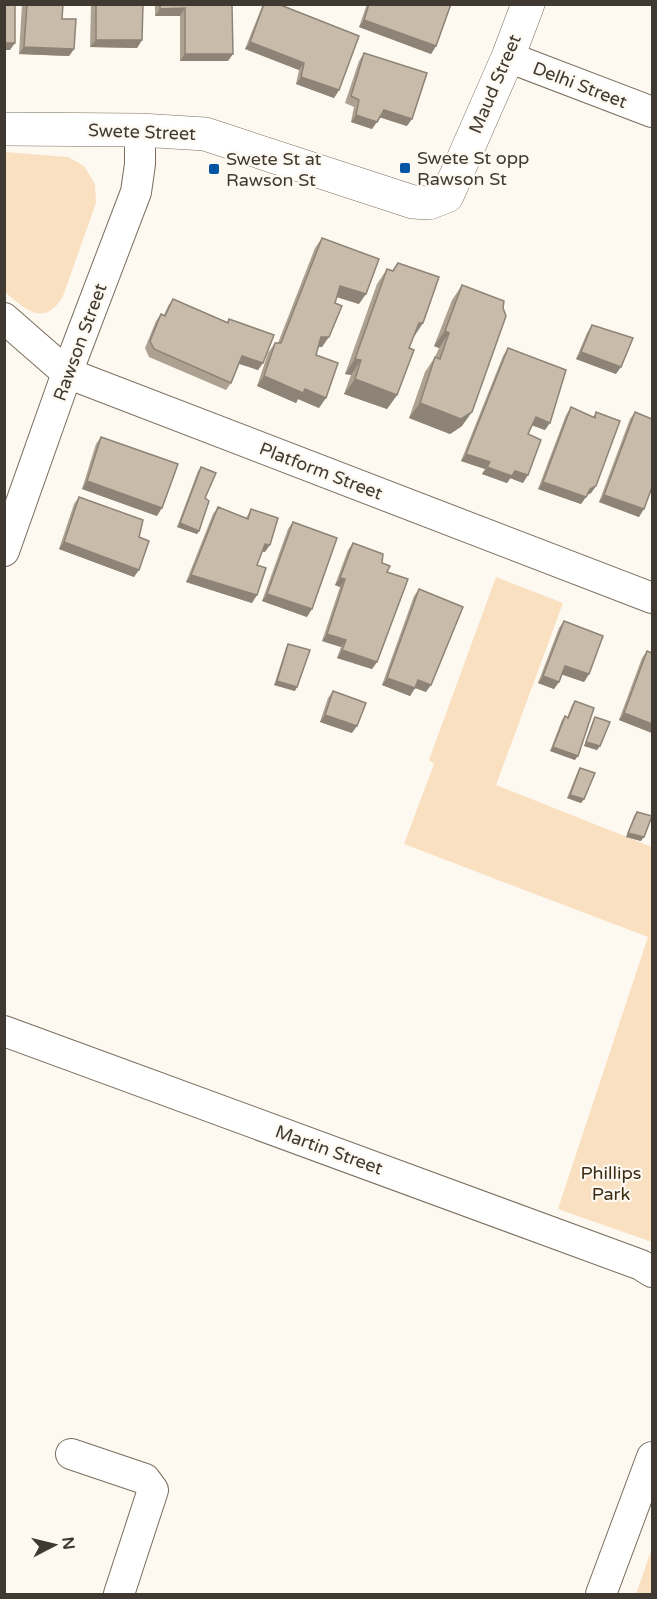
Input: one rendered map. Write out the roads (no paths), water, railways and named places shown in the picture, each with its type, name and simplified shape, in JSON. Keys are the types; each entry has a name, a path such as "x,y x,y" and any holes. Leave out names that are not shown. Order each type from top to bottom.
{"street":[{"name":"Maud Street","path":"447,196 528,4"},
{"name":"Delhi Street","path":"507,57 652,112"},
{"name":"Swete Street","path":"4,129 140,130 205,134 413,202 429,203 447,196"},
{"name":"Rawson Street","path":"4,551 136,192 140,164 140,130"},
{"name":"Platform Street","path":"4,318 68,373 652,598"},
{"name":"Martin Street","path":"4,1031 641,1265 652,1272"},
{"path":"71,1454 145,1479 153,1490 119,1594"},
{"path":"601,1594 652,1457"}],"place":[{"name":"Swete St opp Rawson St","path":"405,168"},
{"name":"Swete St at Rawson St","path":"214,169"}],"park label":[{"name":"Phillips Park","path":"611,1183"}]}
